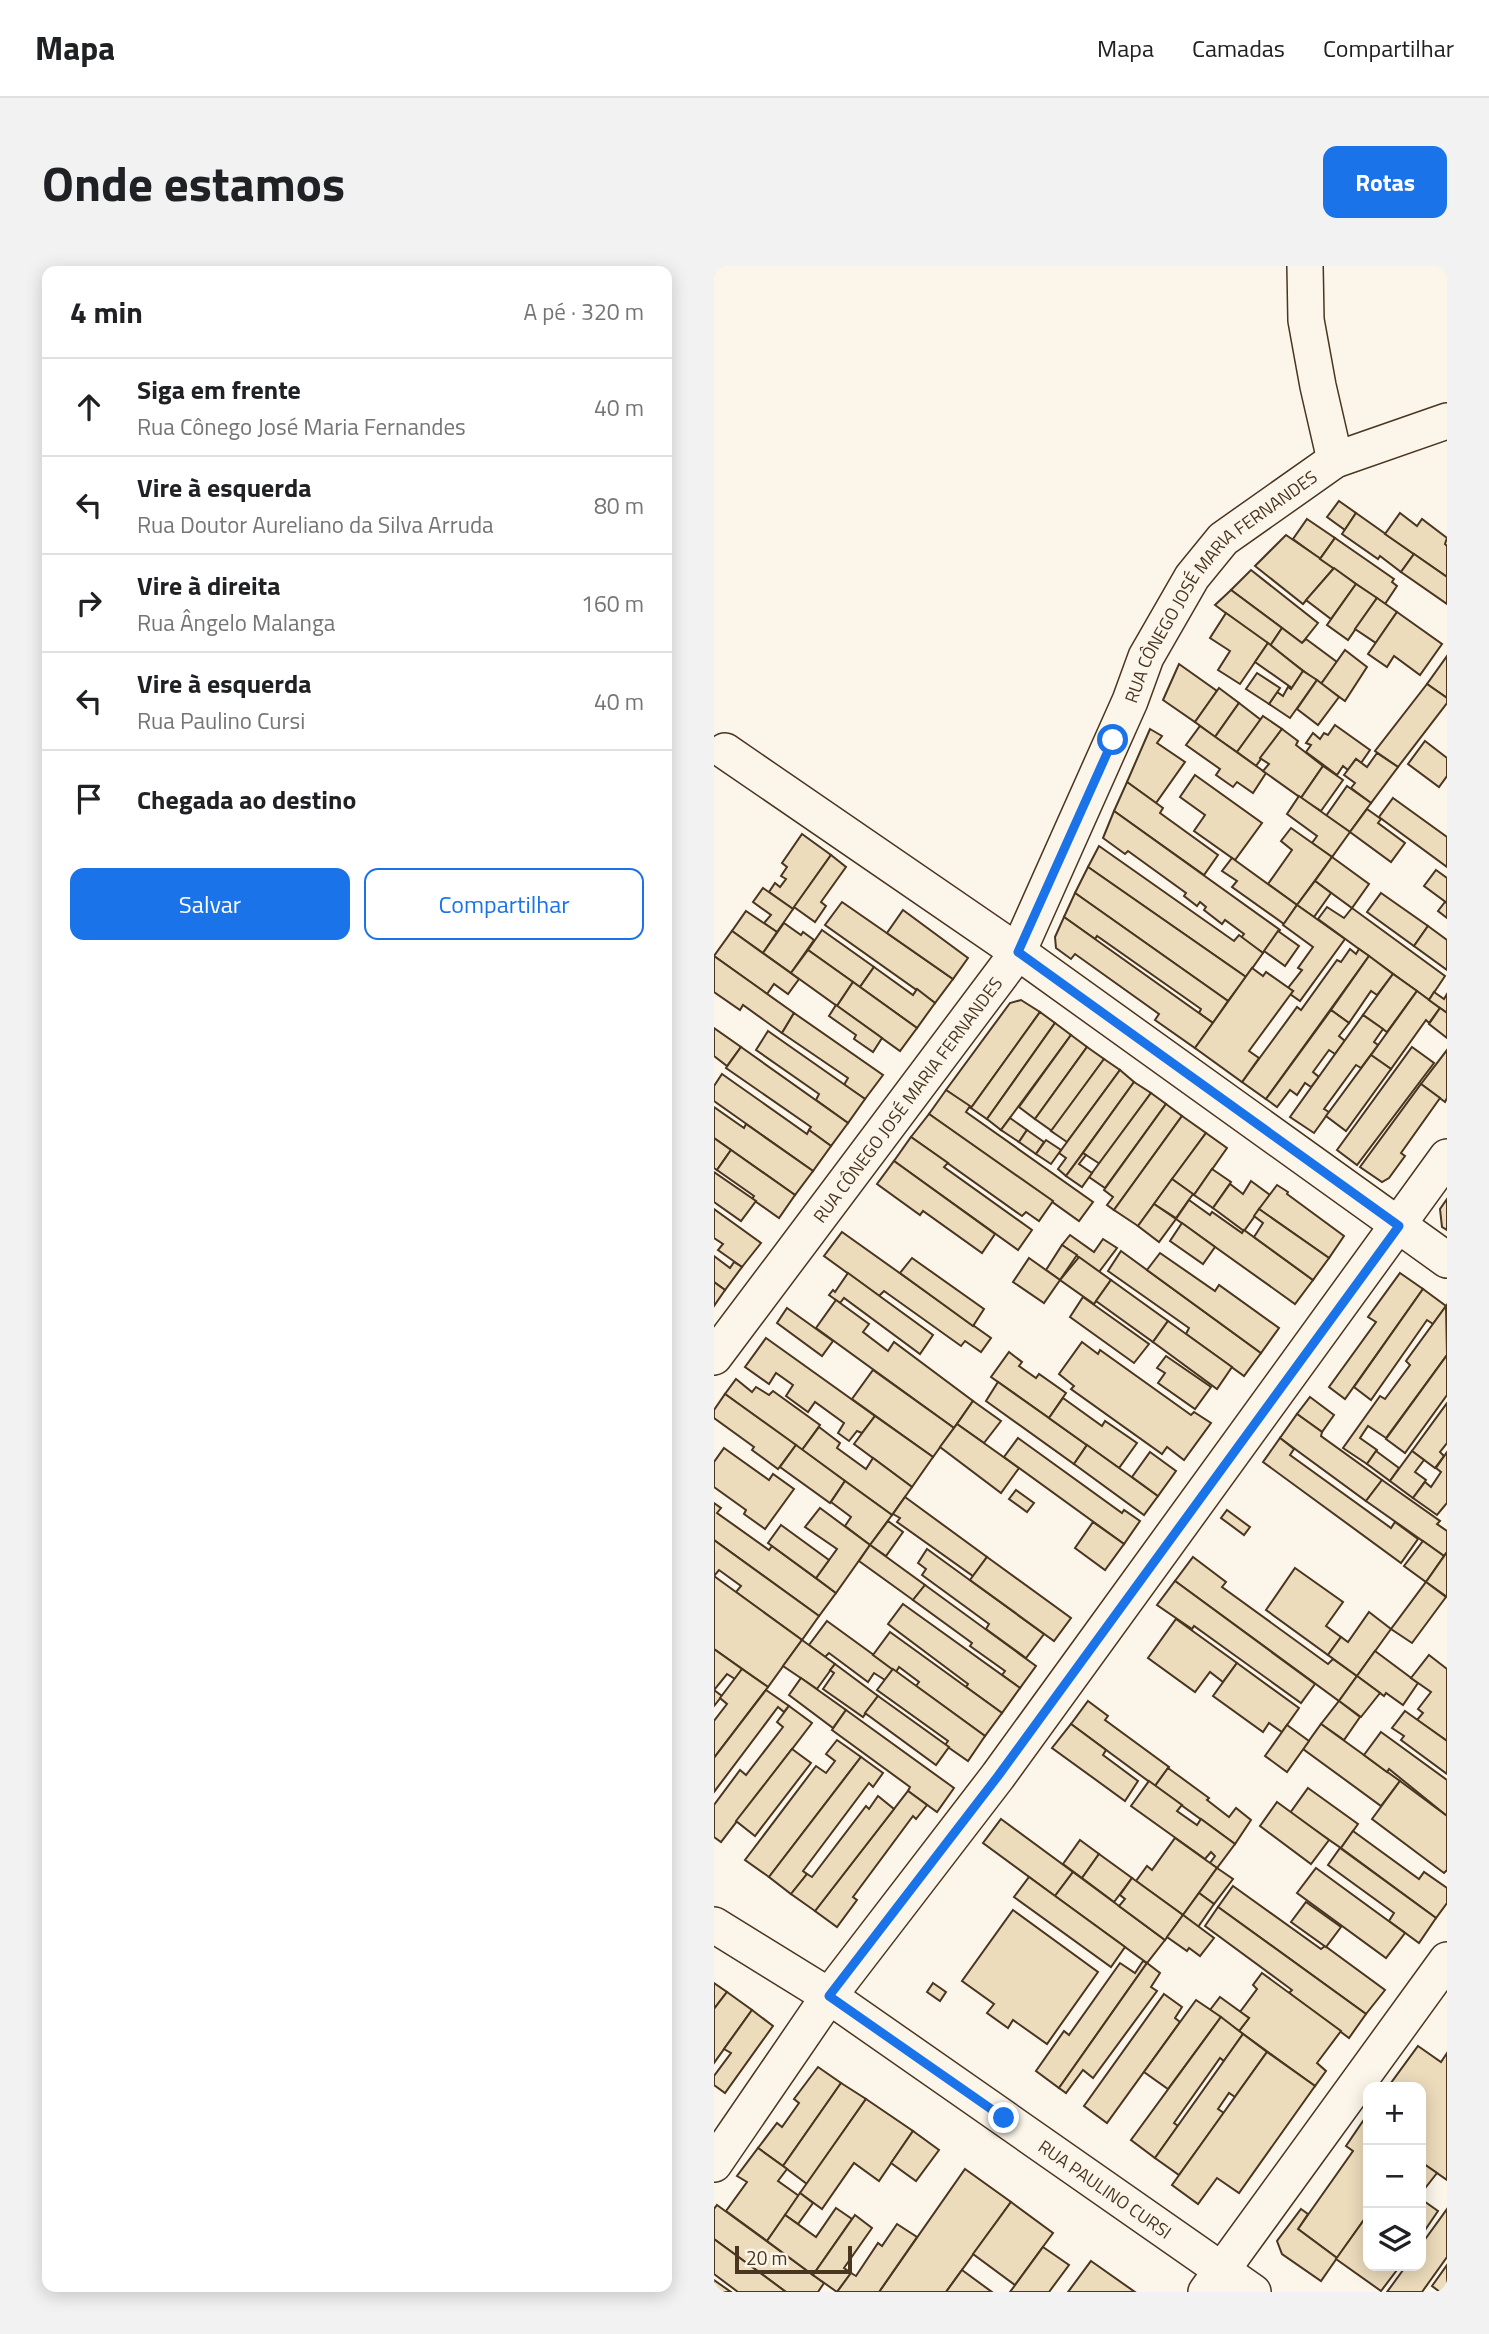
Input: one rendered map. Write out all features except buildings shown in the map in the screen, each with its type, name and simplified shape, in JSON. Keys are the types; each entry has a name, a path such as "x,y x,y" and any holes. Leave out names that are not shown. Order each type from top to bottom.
{"street":[{"path":"1306,266 1306,320 1335,460"},
{"name":"RUA CÔNEGO JOSÉ MARIA FERNANDES","path":"714,1357 1018,952 1130,701 1146,657 1192,577 1223,539 1335,460 1447,421"},
{"path":"725,751 1018,952 1447,1260"},
{"path":"714,2164 829,1996 998,1776 1447,1157"},
{"name":"RUA PAULINO CURSI","path":"714,1925 829,1996 1214,2281 1253,2292"},
{"path":"1214,2281 1447,1960"}],"route":[{"path":"1004,2118 829,1996 998,1776 1399,1226 1018,952 1113,740"}]}
